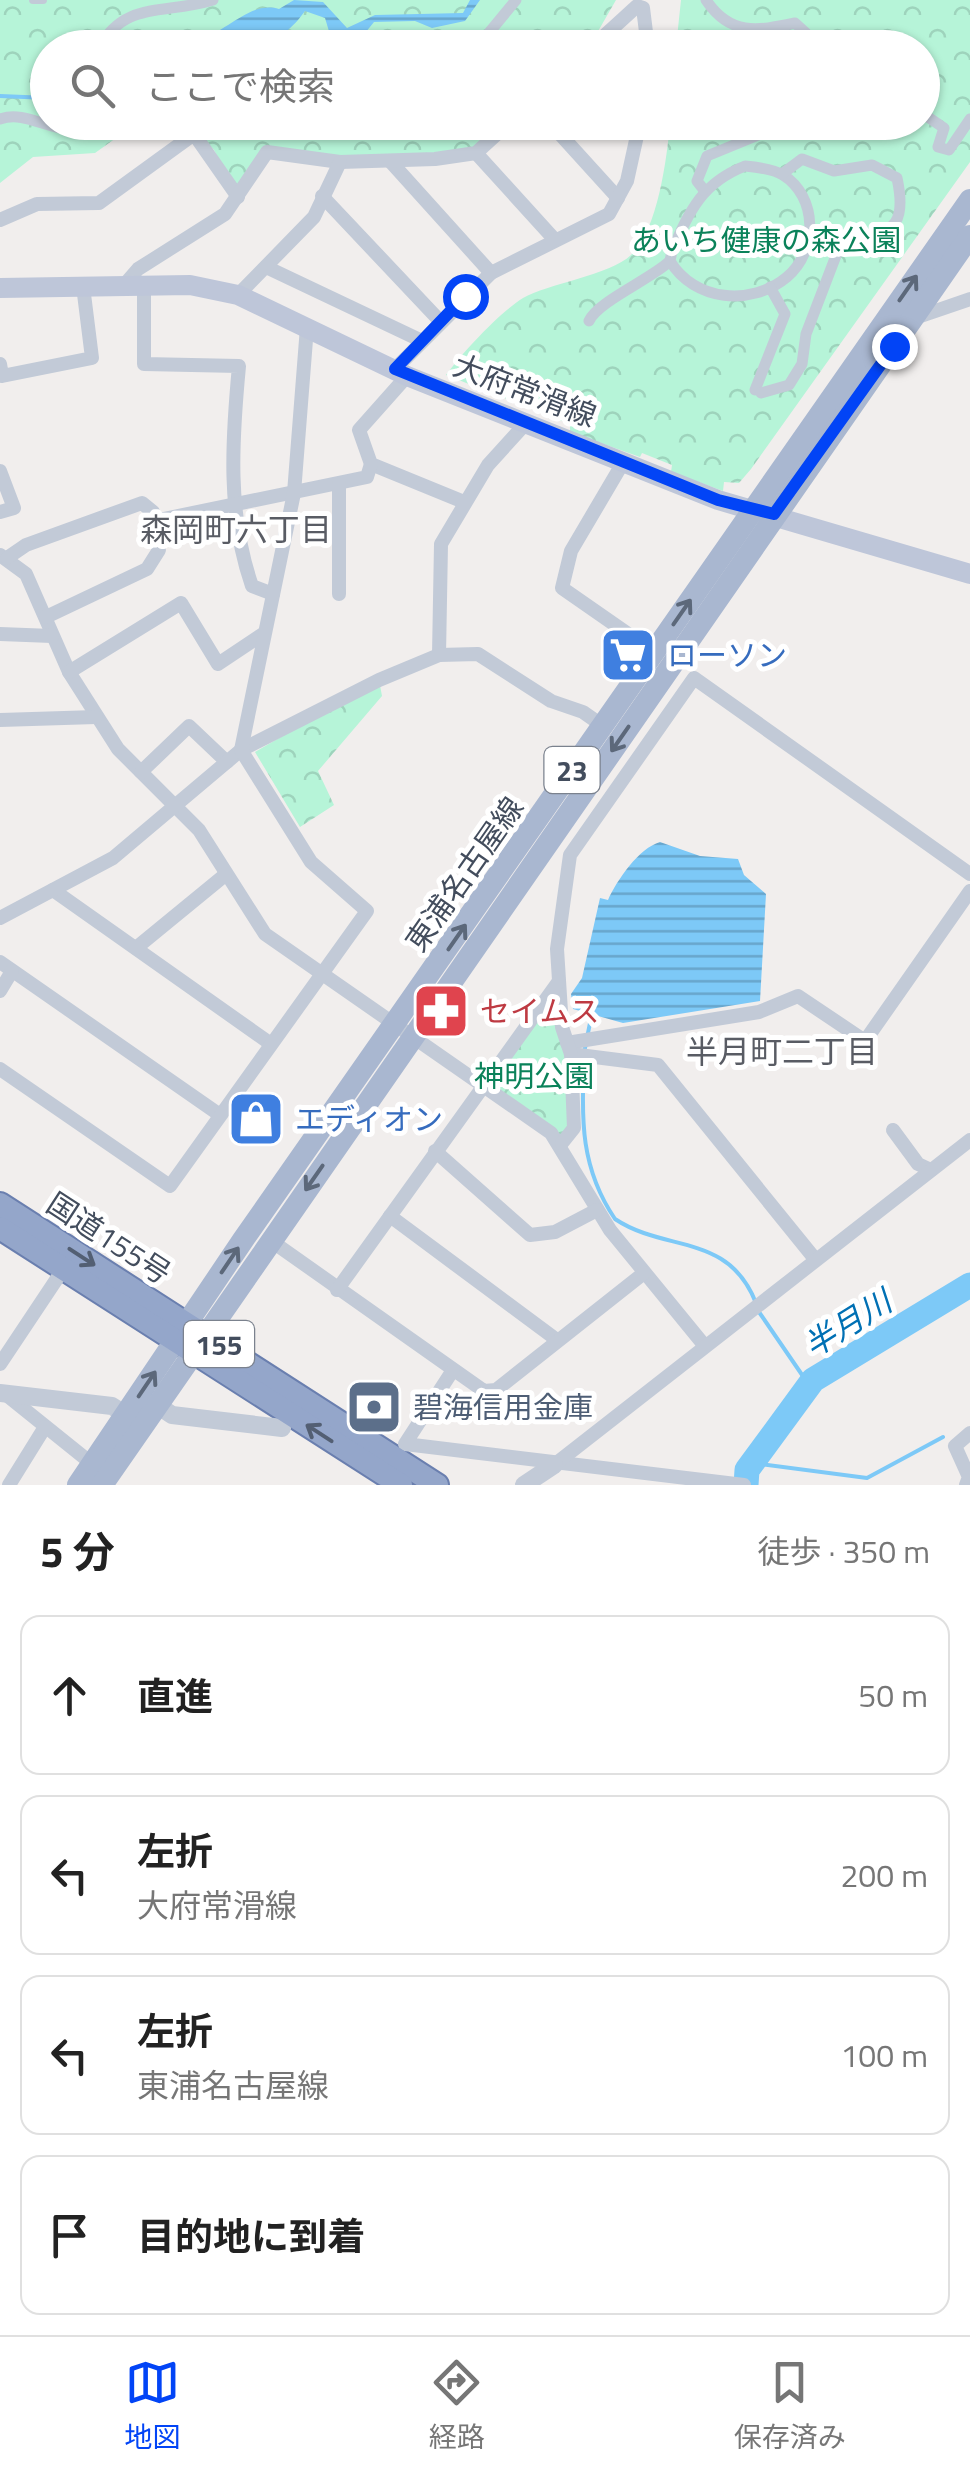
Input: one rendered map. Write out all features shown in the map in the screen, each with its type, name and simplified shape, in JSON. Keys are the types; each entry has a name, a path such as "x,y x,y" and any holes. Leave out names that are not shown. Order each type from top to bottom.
{"highway":[{"name":"国道155号","path":"0,1204 401,1485"},
{"name":"国道155号","path":"0,1228 437,1485"}],"main road":[{"name":"東浦名古屋線","path":"78,1485 104,1478 157,1406 190,1338 764,512 970,200"},
{"name":"東浦名古屋線","path":"104,1478 126,1415 270,1240 654,652 914,318 970,236"},
{"name":"大府常滑線","path":"0,288 190,285 238,295 401,373 624,461 764,512 970,574"}],"street":[{"path":"109,30 124,15 179,10 213,0"},
{"path":"491,30 516,0"},
{"path":"706,0 718,18 736,29 795,23 803,30"},
{"path":"610,30 636,6 643,8 647,30"},
{"path":"0,119 30,119"},
{"path":"940,125 944,128 938,147 949,150 970,119"},
{"path":"0,220 37,204 99,203 186,140"},
{"path":"198,140 238,197"},
{"path":"273,594 252,586 234,505 232,439 240,366 144,364 134,284 138,269 225,214 267,152 340,162 390,162 476,154 491,140"},
{"path":"566,140 618,198"},
{"path":"154,521 367,477 371,464 359,430 420,340 491,273 609,214 633,161 637,140"},
{"path":"704,190 697,181 707,156 746,140"},
{"path":"476,154 555,240"},
{"path":"770,287 785,314 758,392 778,392 788,385 802,364 806,334 837,253 885,232 898,218 901,198 897,178 872,164 834,171 802,159 782,174"},
{"path":"238,295 314,217 340,162"},
{"path":"390,162 491,273"},
{"path":"589,320 594,308 629,292 670,261 704,190 716,178 745,166 782,174 802,193 811,226 796,266 770,287 731,296 710,294 678,274 670,261"},
{"path":"322,196 440,320"},
{"path":"266,268 420,340"},
{"path":"0,364 2,376 92,358 83,286"},
{"path":"914,318 970,298"},
{"path":"0,1068 170,1186 366,911 310,862 242,750 294,493 307,327"},
{"path":"440,656 442,544 464,502 527,422"},
{"path":"624,461 571,552 562,588 654,652"},
{"path":"371,464 464,502"},
{"path":"0,471 14,508 0,512"},
{"path":"339,484 339,594"},
{"path":"46,617 147,568 159,550 154,521 142,503 3,557 26,574 69,672 96,717 141,772 199,830 265,934 406,1029 562,1144 596,1210 704,1346"},
{"path":"69,672 181,603 218,664 263,634"},
{"path":"0,634 52,636"},
{"path":"0,918 113,858 242,750 380,680 440,656 478,654 551,701 583,712 603,726"},
{"path":"562,1144 574,1128 558,949 570,855 694,678 970,874"},
{"path":"0,720 96,717"},
{"path":"141,772 189,726 227,762"},
{"path":"136,948 225,875"},
{"path":"52,890 271,1044"},
{"path":"569,1048 759,1012 798,996 865,1041 970,892"},
{"path":"0,991 6,966 220,1115"},
{"path":"337,1290 560,980"},
{"path":"569,1048 658,1065 815,1259"},
{"path":"893,1130 918,1164 931,1170"},
{"path":"524,1485 970,1140"},
{"path":"435,1152 530,1235 555,1232 596,1210"},
{"path":"390,1216 557,1340"},
{"path":"270,1240 484,1392 496,1390 644,1273"},
{"path":"0,1364 64,1268"},
{"path":"453,1370 406,1444 554,1464 623,1479 744,1485"},
{"path":"2,1393 112,1406 126,1415"},
{"path":"2,1393 104,1478"},
{"path":"157,1406 172,1416 282,1428"},
{"path":"9,1485 45,1427"},
{"path":"966,1485 968,1477 956,1446 970,1433"}],"lane":[{"path":"33,0 44,0"}],"green space":[{"path":"0,0 616,0 599,30 30,30 30,140 113,140 95,153 33,157 0,183"},
{"name":"あいち健康の森公園","path":"681,0 970,0 970,162 751,469 739,483 724,482 723,491 671,472 672,465 642,453 640,457 570,432 570,424 446,375 503,313 523,298 609,268 631,255 648,229 654,211 668,140 940,140 940,30 678,30"},
{"path":"205,140 491,140 476,153 390,161 267,152 238,197"},
{"path":"379,680 382,696 318,771 334,805 300,827 255,752"},
{"name":"神明公園","path":"560,980 574,1128 562,1143 482,1084"}],"water":[{"path":"294,0 323,2 347,28 375,15 463,13 470,0 480,0 465,21 432,28 415,21 374,22 368,30 329,30 325,18 305,11 287,30 220,30 258,9 279,9"},
{"path":"660,842 700,856 738,859 744,875 766,894 760,1001 623,1023 573,1009 571,994 582,978 600,898 608,900 637,858"}],"waterway":[{"path":"0,96 30,97"},
{"path":"584,1053 592,1013"},
{"path":"584,1062 583,1104 589,1163 615,1219 713,1254 744,1280 756,1303"},
{"name":"半月川","path":"746,1485 747,1470 813,1380 970,1285"},
{"path":"759,1312 809,1385"},
{"path":"752,1463 867,1478 943,1437"}],"place":[{"name":"ローソン","path":"628,655"},
{"name":"セイムス","path":"441,1011"},
{"name":"エディオン","path":"256,1119"},
{"name":"碧海信用金庫","path":"374,1407"}],"district":[{"name":"森岡町六丁目","path":"236,529"},
{"name":"半月町二丁目","path":"782,1051"}],"route":[{"path":"465,296 395,369 718,500 774,514 894,346"}]}
